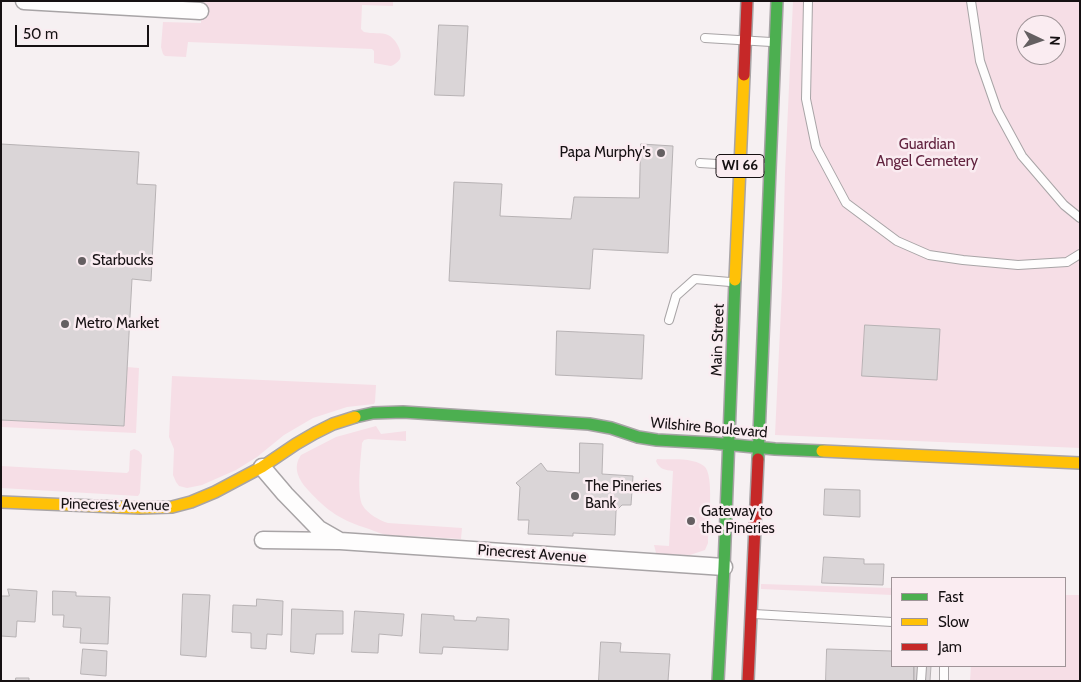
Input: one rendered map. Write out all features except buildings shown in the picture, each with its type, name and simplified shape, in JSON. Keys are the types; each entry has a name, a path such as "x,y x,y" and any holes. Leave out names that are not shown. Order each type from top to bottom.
{"main road":[{"name":"Main Street","path":"718,681 747,1"},
{"name":"WI 66","path":"748,681 777,1"},
{"name":"Wilshire Boulevard","path":"262,467 315,433 356,416 373,413 403,412 589,424 657,440 758,447 1080,463"},
{"name":"Pinecrest Avenue","path":"1,502 140,508 172,507 191,502 215,492 262,467"}],"street":[{"path":"24,1 200,11"},
{"name":"Pinecrest Avenue","path":"262,467 319,529 340,542"},
{"name":"Pinecrest Avenue","path":"263,540 340,542 724,567"}],"lane":[{"path":"808,1 806,99 816,147 846,203 897,241 929,255 1018,265 1066,262 1080,254"},
{"path":"971,1 980,61 997,110 1022,156 1064,205 1080,218"},
{"path":"705,38 775,42"},
{"path":"700,163 770,167"},
{"path":"669,320 676,296 695,279 735,282"},
{"path":"750,614 891,622"},
{"path":"921,681 922,667"},
{"path":"944,667 944,681"}],"green space":[{"path":"202,1 393,1 393,6 362,5 361,29 364,32 391,37 396,42 401,56 391,66 374,63 374,51 372,49 188,42 186,57 165,56 161,47 163,22 201,23"},
{"name":"Guardian Angel Cemetery","path":"793,1 1080,1 1080,448 775,435"},
{"path":"127,367 139,368 136,433 1,427 1,420 124,426"},
{"path":"172,376 376,385 375,402 374,404 347,407 313,418 284,435 257,457 236,470 202,485 187,488 179,486 173,475 174,449 169,437"},
{"path":"376,426 381,434 406,431 406,441 368,439 362,443 359,485 361,501 365,509 388,523 462,528 461,539 385,535 350,522 315,498 299,478 297,465 301,455 336,437"},
{"path":"134,449 142,455 140,493 138,496 1,488 1,466 127,473 129,471 130,451"},
{"path":"657,459 694,461 704,466 707,471 710,502 708,543 705,550 690,555 656,553 654,545 669,546 673,471 665,470 657,464"},
{"path":"761,584 891,588 891,595 761,589"},
{"path":"1066,595 1080,595 1080,681 970,681 971,667 1066,667"}],"traffic: fast":[{"path":"758,459 777,1"},
{"path":"718,681 735,280"},
{"path":"355,417 373,413 403,412 589,424 657,440 822,451"}],"traffic: slow":[{"path":"735,280 744,75"},
{"path":"1,502 140,508 172,507 191,502 215,492 262,467 315,433 333,424 355,417"},
{"path":"822,451 1080,463"}],"traffic: jam":[{"path":"744,75 747,1"},
{"path":"748,681 758,459"}],"place":[{"name":"Papa Murphy's","path":"661,153"},
{"name":"Starbucks","path":"82,261"},
{"name":"Metro Market","path":"65,324"},
{"name":"The Pineries Bank","path":"575,496"},
{"name":"Gateway to the Pineries","path":"691,521"}]}
